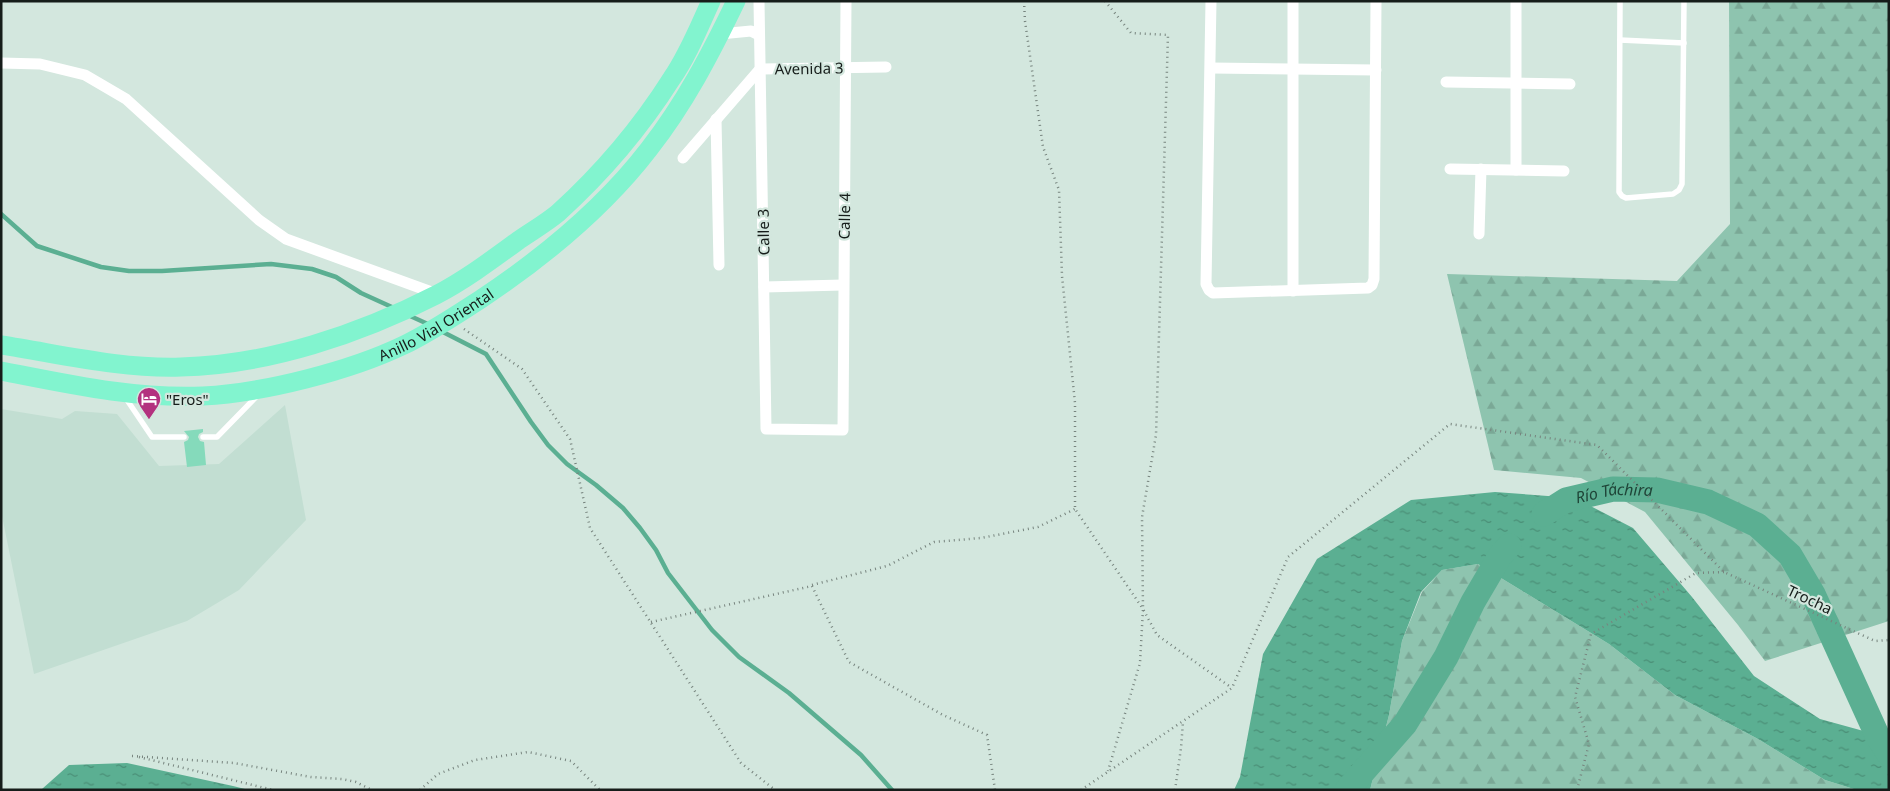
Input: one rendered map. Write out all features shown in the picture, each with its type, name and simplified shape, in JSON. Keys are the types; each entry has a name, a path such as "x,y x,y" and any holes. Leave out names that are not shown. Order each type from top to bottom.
{"highway":[{"name":"Anillo Vial Oriental","path":"1,345 132,366 181,367 215,365 254,360 358,330 437,294 498,256 557,213 603,167 634,130 673,77 711,1"},
{"name":"Anillo Vial Oriental","path":"1,371 123,394 167,397 218,395 262,388 323,374 366,361 404,345 451,319 525,270 562,240 602,202 649,150 688,95 736,1"}],"street":[{"name":"Calle 3","path":"759,1 766,429"},
{"name":"Calle 4","path":"766,429 843,430 846,1"},
{"path":"1211,1 1206,284 1208,290 1212,292 1368,288 1372,285 1374,279 1376,1"},
{"path":"1293,1 1293,291"},
{"path":"1516,1 1516,170"},
{"path":"720,34 751,31 759,35"},
{"path":"1,63 40,64 85,75 126,99 259,220 286,239 437,294"},
{"name":"Avenida 3","path":"683,158 760,69 886,67"},
{"path":"1211,68 1376,70"},
{"path":"1446,82 1570,84"},
{"path":"716,119 719,265"},
{"path":"1450,169 1564,171"},
{"path":"1479,234 1480,169"},
{"path":"764,287 843,285"}],"lane":[{"path":"1620,1 1619,192 1626,198 1673,194 1679,190 1682,184 1684,1"},
{"path":"1620,40 1684,43"},
{"path":"203,437 217,437 262,388"},
{"path":"123,394 152,437 184,437"}],"path":[{"path":"1024,1 1025,22 1043,147 1059,190 1062,276 1075,403 1075,509 1143,609 1157,635 1232,688"},
{"path":"1105,1 1132,33 1168,34 1156,435 1142,517 1143,609 1140,663 1108,772"},
{"path":"451,319 522,370 570,439 590,528 741,763 775,790"},
{"path":"1081,790 1232,688 1288,557 1450,424 1597,445 1724,572"},
{"path":"651,622 812,586 886,566 934,542 982,538 1038,527 1075,509"},
{"path":"1577,790 1589,744 1575,697 1591,634 1696,573 1724,572"},
{"name":"Trocha","path":"1724,572 1875,641 1889,640"},
{"path":"812,586 849,662 943,715 987,736 995,790"},
{"path":"1175,790 1183,722"},
{"path":"420,790 438,774 475,760 528,752 571,761 600,790"},
{"path":"273,790 132,756 234,763 311,777 342,779 356,782 372,790"}],"shaded area":[{"path":"285,405 306,520 239,590 187,621 34,674 1,511 1,409 62,419 75,411 117,414 159,466 219,464"}],"green space":[{"path":"1729,1 1889,1 1889,621 1765,661 1738,625 1645,512 1581,478 1494,470 1447,274 1677,281 1730,224"},
{"path":"1478,564 1609,644 1675,695 1758,739 1825,780 1857,790 1370,790 1389,715 1402,641 1422,592 1442,570"}],"water":[{"path":"1495,492 1575,498 1633,528 1692,597 1754,676 1820,719 1889,738 1889,790 1857,790 1825,780 1758,739 1675,695 1609,644 1478,564 1442,570 1421,592 1402,641 1389,715 1370,790 1234,790 1240,777 1263,654 1317,559 1411,500"},
{"path":"127,763 249,790 26,790 42,789 69,765"}],"building":[{"path":"203,429 203,432 198,437 200,441 204,442 206,465 187,467 184,442 189,437 184,431"}],"waterway":[{"path":"1,214 37,246 101,267 129,271 162,271 271,264 312,269 336,277 361,293 394,308"},
{"path":"408,315 430,325"},
{"path":"441,331 486,354 548,445 567,464 623,508 656,550 668,573 712,630 739,657 789,693 861,755 892,790"},
{"name":"Río Táchira","path":"1544,514 1566,500 1613,489 1657,490 1708,502 1757,525 1790,555 1813,594 1878,737 1889,754"},
{"name":"Río Táchira","path":"1347,790 1405,724 1446,657 1473,602 1500,556 1509,546"}],"place":[{"name":"\"Eros\"","path":"149,420"}]}
